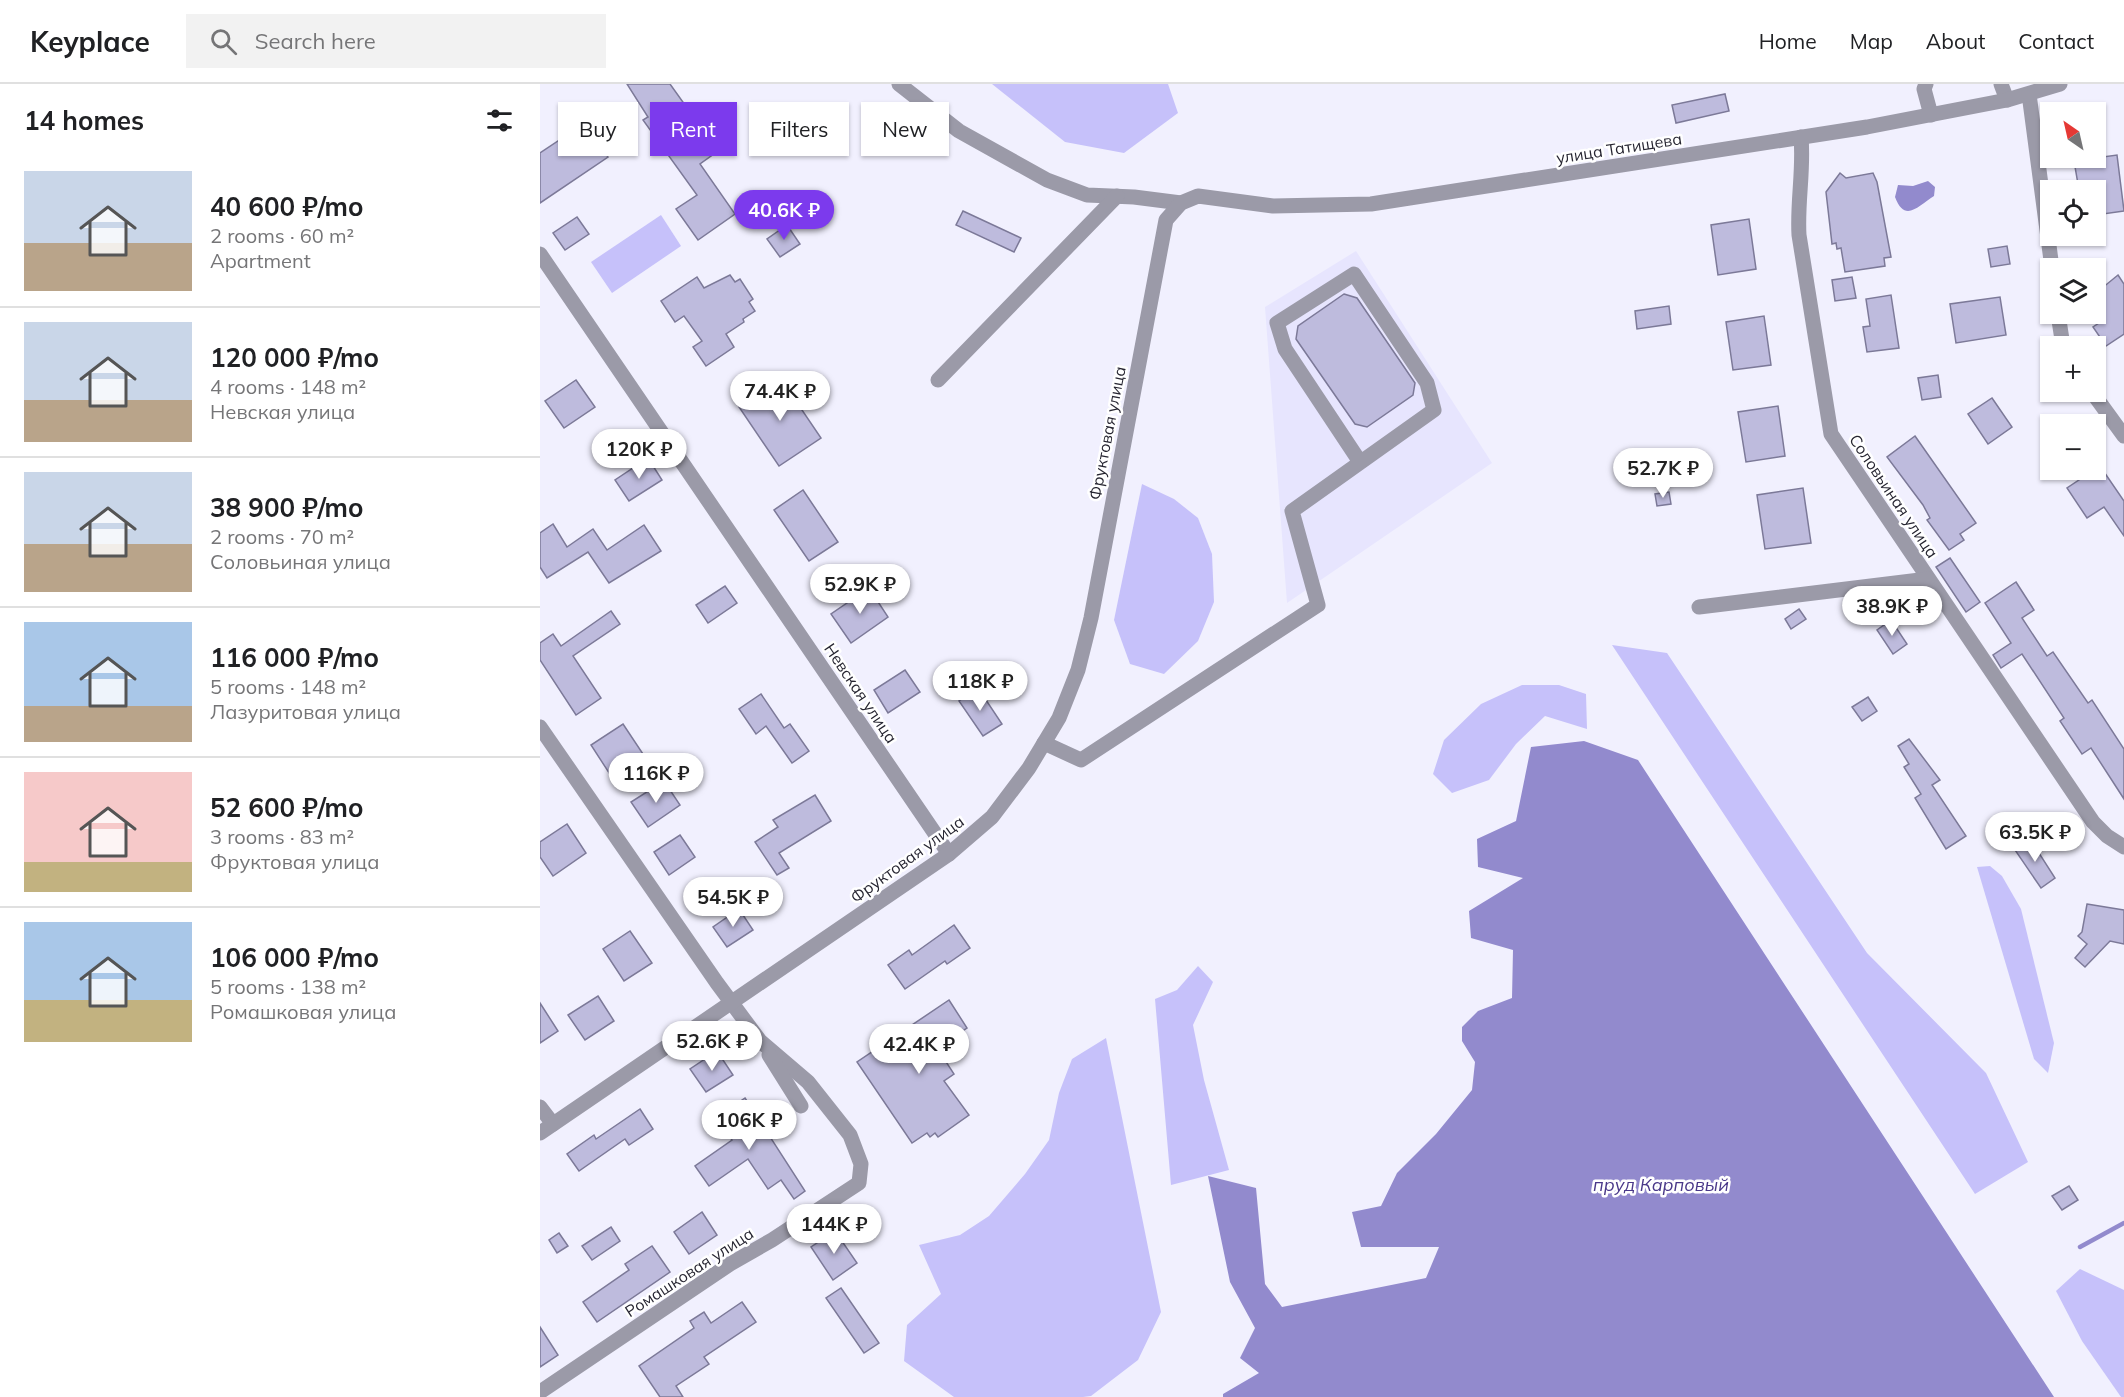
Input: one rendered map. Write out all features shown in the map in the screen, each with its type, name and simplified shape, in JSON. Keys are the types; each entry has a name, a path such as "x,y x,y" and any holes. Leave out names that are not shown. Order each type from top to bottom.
{"street":[{"name":"улица Татищева","path":"899,84 959,130 1047,180 1087,195 1181,203 1198,196 1273,206 1371,204 1931,116 2007,100 2060,84"},
{"path":"1926,84 1924,89 1931,116"},
{"path":"2001,84 2007,100"},
{"path":"2029,94 2051,258"},
{"name":"Соловьиная улица","path":"1801,137 1803,165 1797,209 1799,236 1831,434 2093,822 2107,836 2124,846"},
{"path":"938,380 1118,196"},
{"name":"Фруктовая улица","path":"546,1129 949,854 992,817 1029,768 1059,718 1078,670 1091,618 1166,220 1181,203"},
{"name":"Невская улица","path":"540,254 949,854"},
{"path":"1044,743 1081,760 1318,605 1292,511 1434,410 1427,383 1354,274 1277,323 1286,349 1360,462"},
{"path":"2099,402 2124,436"},
{"path":"1700,607 1928,579"},
{"path":"540,727 760,1041 801,1106"},
{"name":"Ромашковая улица","path":"540,1392 730,1264 772,1240 859,1183 861,1164 850,1136 808,1082 760,1041"},
{"path":"540,1107 546,1129"}],"shaded area":[{"path":"992,84 1168,84 1178,113 1124,153 1065,142"},
{"path":"661,215 681,246 612,293 591,262"},
{"path":"1356,251 1492,463 1287,603 1265,307"},
{"path":"1142,484 1174,499 1198,518 1212,554 1214,602 1198,641 1164,674 1130,664 1114,620"},
{"path":"1612,645 1667,653 1867,953 1986,1073 2028,1162 1975,1194"},
{"path":"1522,685 1559,685 1586,694 1587,729 1545,716 1516,744 1489,780 1452,793 1433,774 1444,740 1481,704"},
{"path":"1990,866 2002,876 2021,909 2054,1043 2048,1073 2034,1059 1977,867"},
{"path":"1198,966 1213,982 1193,1025 1204,1080 1229,1170 1171,1185 1155,999 1177,990"},
{"path":"1106,1038 1161,1312 1138,1360 1091,1396 954,1397 904,1361 907,1325 941,1294 919,1245 960,1235 989,1216 1025,1174 1049,1140 1059,1093 1072,1059"},
{"path":"2080,1269 2124,1290 2124,1397 2121,1397 2082,1341 2056,1291"}],"water":[{"path":"1928,181 1935,187 1934,196 1913,210 1908,211 1899,205 1895,197 1898,185 1913,186"},
{"name":"пруд Карповый","path":"1584,741 1638,760 2054,1397 1223,1397 1223,1394 1259,1373 1240,1358 1255,1328 1230,1282 1208,1176 1256,1188 1265,1284 1282,1307 1426,1278 1439,1247 1361,1247 1352,1212 1381,1206 1397,1173 1436,1134 1472,1090 1475,1062 1462,1041 1462,1027 1478,1011 1512,998 1513,950 1471,938 1469,911 1523,878 1478,867 1477,839 1516,821 1531,747"}],"building":[{"path":"627,84 670,84 683,102 650,102 650,130 643,120 648,117"},
{"path":"1725,94 1729,111 1676,123 1672,105"},
{"path":"558,141 558,156 608,157 540,203 540,153"},
{"path":"2117,155 2124,211 2106,214 2106,180 2077,180 2075,168 2106,168 2106,157"},
{"path":"669,156 711,156 700,164 735,214 698,240 676,209 697,195"},
{"path":"1840,173 1846,178 1873,173 1877,182 1891,257 1884,258 1885,266 1845,272 1841,248 1837,249 1836,243 1832,244 1826,192"},
{"path":"963,211 1021,238 1014,252 956,225"},
{"path":"577,217 589,234 565,250 553,233"},
{"path":"1749,219 1756,269 1718,275 1711,225"},
{"path":"787,225 800,244 780,257 767,239"},
{"path":"2007,246 2010,264 1991,267 1988,249"},
{"path":"730,275 735,282 740,279 753,299 749,302 755,311 726,334 734,347 706,366 693,347 702,341 684,316 675,322 661,301 697,277 704,288"},
{"path":"2118,275 2124,284 2124,334 2106,346 2106,336 2099,336 2093,327 2098,324 2106,324 2106,285"},
{"path":"1852,277 1856,298 1835,301 1832,280"},
{"path":"1344,294 1357,298 1415,383 1413,395 1367,427 1355,424 1296,339 1298,326"},
{"path":"1891,295 1899,348 1867,352 1863,327 1870,326 1866,299"},
{"path":"2000,297 2006,335 1956,343 1950,304"},
{"path":"1669,306 1671,324 1637,329 1635,311"},
{"path":"1764,316 1771,365 1733,370 1726,322"},
{"path":"1938,375 1941,397 1922,400 1918,378"},
{"path":"781,379 821,438 779,466 739,407"},
{"path":"576,380 595,407 564,428 545,401"},
{"path":"1992,398 2012,427 1988,444 1968,414"},
{"path":"1778,406 1785,456 1746,462 1738,412"},
{"path":"1915,436 1976,523 1960,534 1964,540 1949,550 1927,520 1930,518 1923,505 1887,457"},
{"path":"648,458 662,480 629,501 615,480"},
{"path":"2106,475 2124,501 2124,536 2104,507 2087,518 2067,488 2079,480 2106,480"},
{"path":"1803,488 1811,543 1765,549 1757,495"},
{"path":"803,490 838,542 809,561 774,510"},
{"path":"1669,492 1671,504 1657,506 1655,494"},
{"path":"553,524 567,547 593,529 607,550 644,525 661,551 609,583 588,552 547,578 540,567 540,533"},
{"path":"1950,558 1980,602 1966,612 1936,567"},
{"path":"2016,582 2034,610 2022,618 2047,656 2053,652 2088,703 2092,700 2124,749 2124,799 2091,748 2082,754 2060,721 2064,718 2022,654 2001,668 1993,655 2011,643 1985,603"},
{"path":"725,586 737,603 708,623 696,605"},
{"path":"869,588 888,617 851,643 831,614"},
{"path":"1799,609 1806,619 1791,629 1785,619"},
{"path":"611,611 620,624 573,656 601,698 576,715 540,660 540,643 553,634 561,646"},
{"path":"1891,620 1907,644 1893,654 1877,630"},
{"path":"905,670 920,692 888,713 874,690"},
{"path":"978,688 1002,724 983,736 959,701"},
{"path":"761,694 784,728 790,724 809,751 792,763 766,726 756,734 739,709"},
{"path":"1868,697 1877,711 1862,721 1852,707"},
{"path":"623,724 647,760 615,782 591,745"},
{"path":"1909,739 1940,780 1932,785 1966,836 1946,849 1915,798 1921,794 1904,767 1909,764 1898,746"},
{"path":"664,781 680,805 648,827 631,802"},
{"path":"815,795 831,821 779,853 789,868 777,875 755,842 778,827 773,820"},
{"path":"567,824 586,853 553,876 540,857 540,842"},
{"path":"680,835 695,857 669,875 654,852"},
{"path":"2030,839 2055,878 2041,888 2015,850"},
{"path":"2087,904 2124,910 2124,944 2110,941 2085,967 2075,958 2087,944 2078,936 2082,932"},
{"path":"739,909 753,930 727,947 713,927"},
{"path":"954,925 970,948 947,964 945,961 905,989 888,965 909,950 912,955"},
{"path":"630,931 652,963 624,981 603,949"},
{"path":"598,996 614,1021 585,1040 568,1015"},
{"path":"949,1000 967,1028 937,1048 954,1074 944,1081 969,1115 938,1137 935,1133 930,1137 927,1133 912,1143 857,1062"},
{"path":"540,1003 558,1031 540,1043"},
{"path":"717,1051 733,1075 706,1092 690,1069"},
{"path":"745,1098 805,1191 794,1199 781,1180 768,1189 748,1159 709,1186 695,1166 732,1140 717,1117"},
{"path":"640,1109 653,1129 629,1145 625,1139 579,1171 567,1154 594,1135 596,1139"},
{"path":"2069,1186 2078,1200 2062,1210 2052,1196"},
{"path":"702,1212 717,1235 689,1254 674,1232"},
{"path":"611,1227 620,1241 592,1260 582,1246"},
{"path":"835,1231 857,1263 833,1280 811,1247"},
{"path":"559,1233 568,1246 557,1253 549,1240"},
{"path":"652,1246 670,1272 597,1322 583,1302 629,1270 625,1264"},
{"path":"841,1288 879,1343 864,1353 826,1298"},
{"path":"742,1302 756,1322 704,1357 709,1364 676,1386 683,1397 660,1397 639,1366 694,1328 690,1321 704,1312 711,1323"},
{"path":"540,1327 558,1355 540,1367"}],"waterway":[{"path":"2080,1247 2124,1223"}]}
